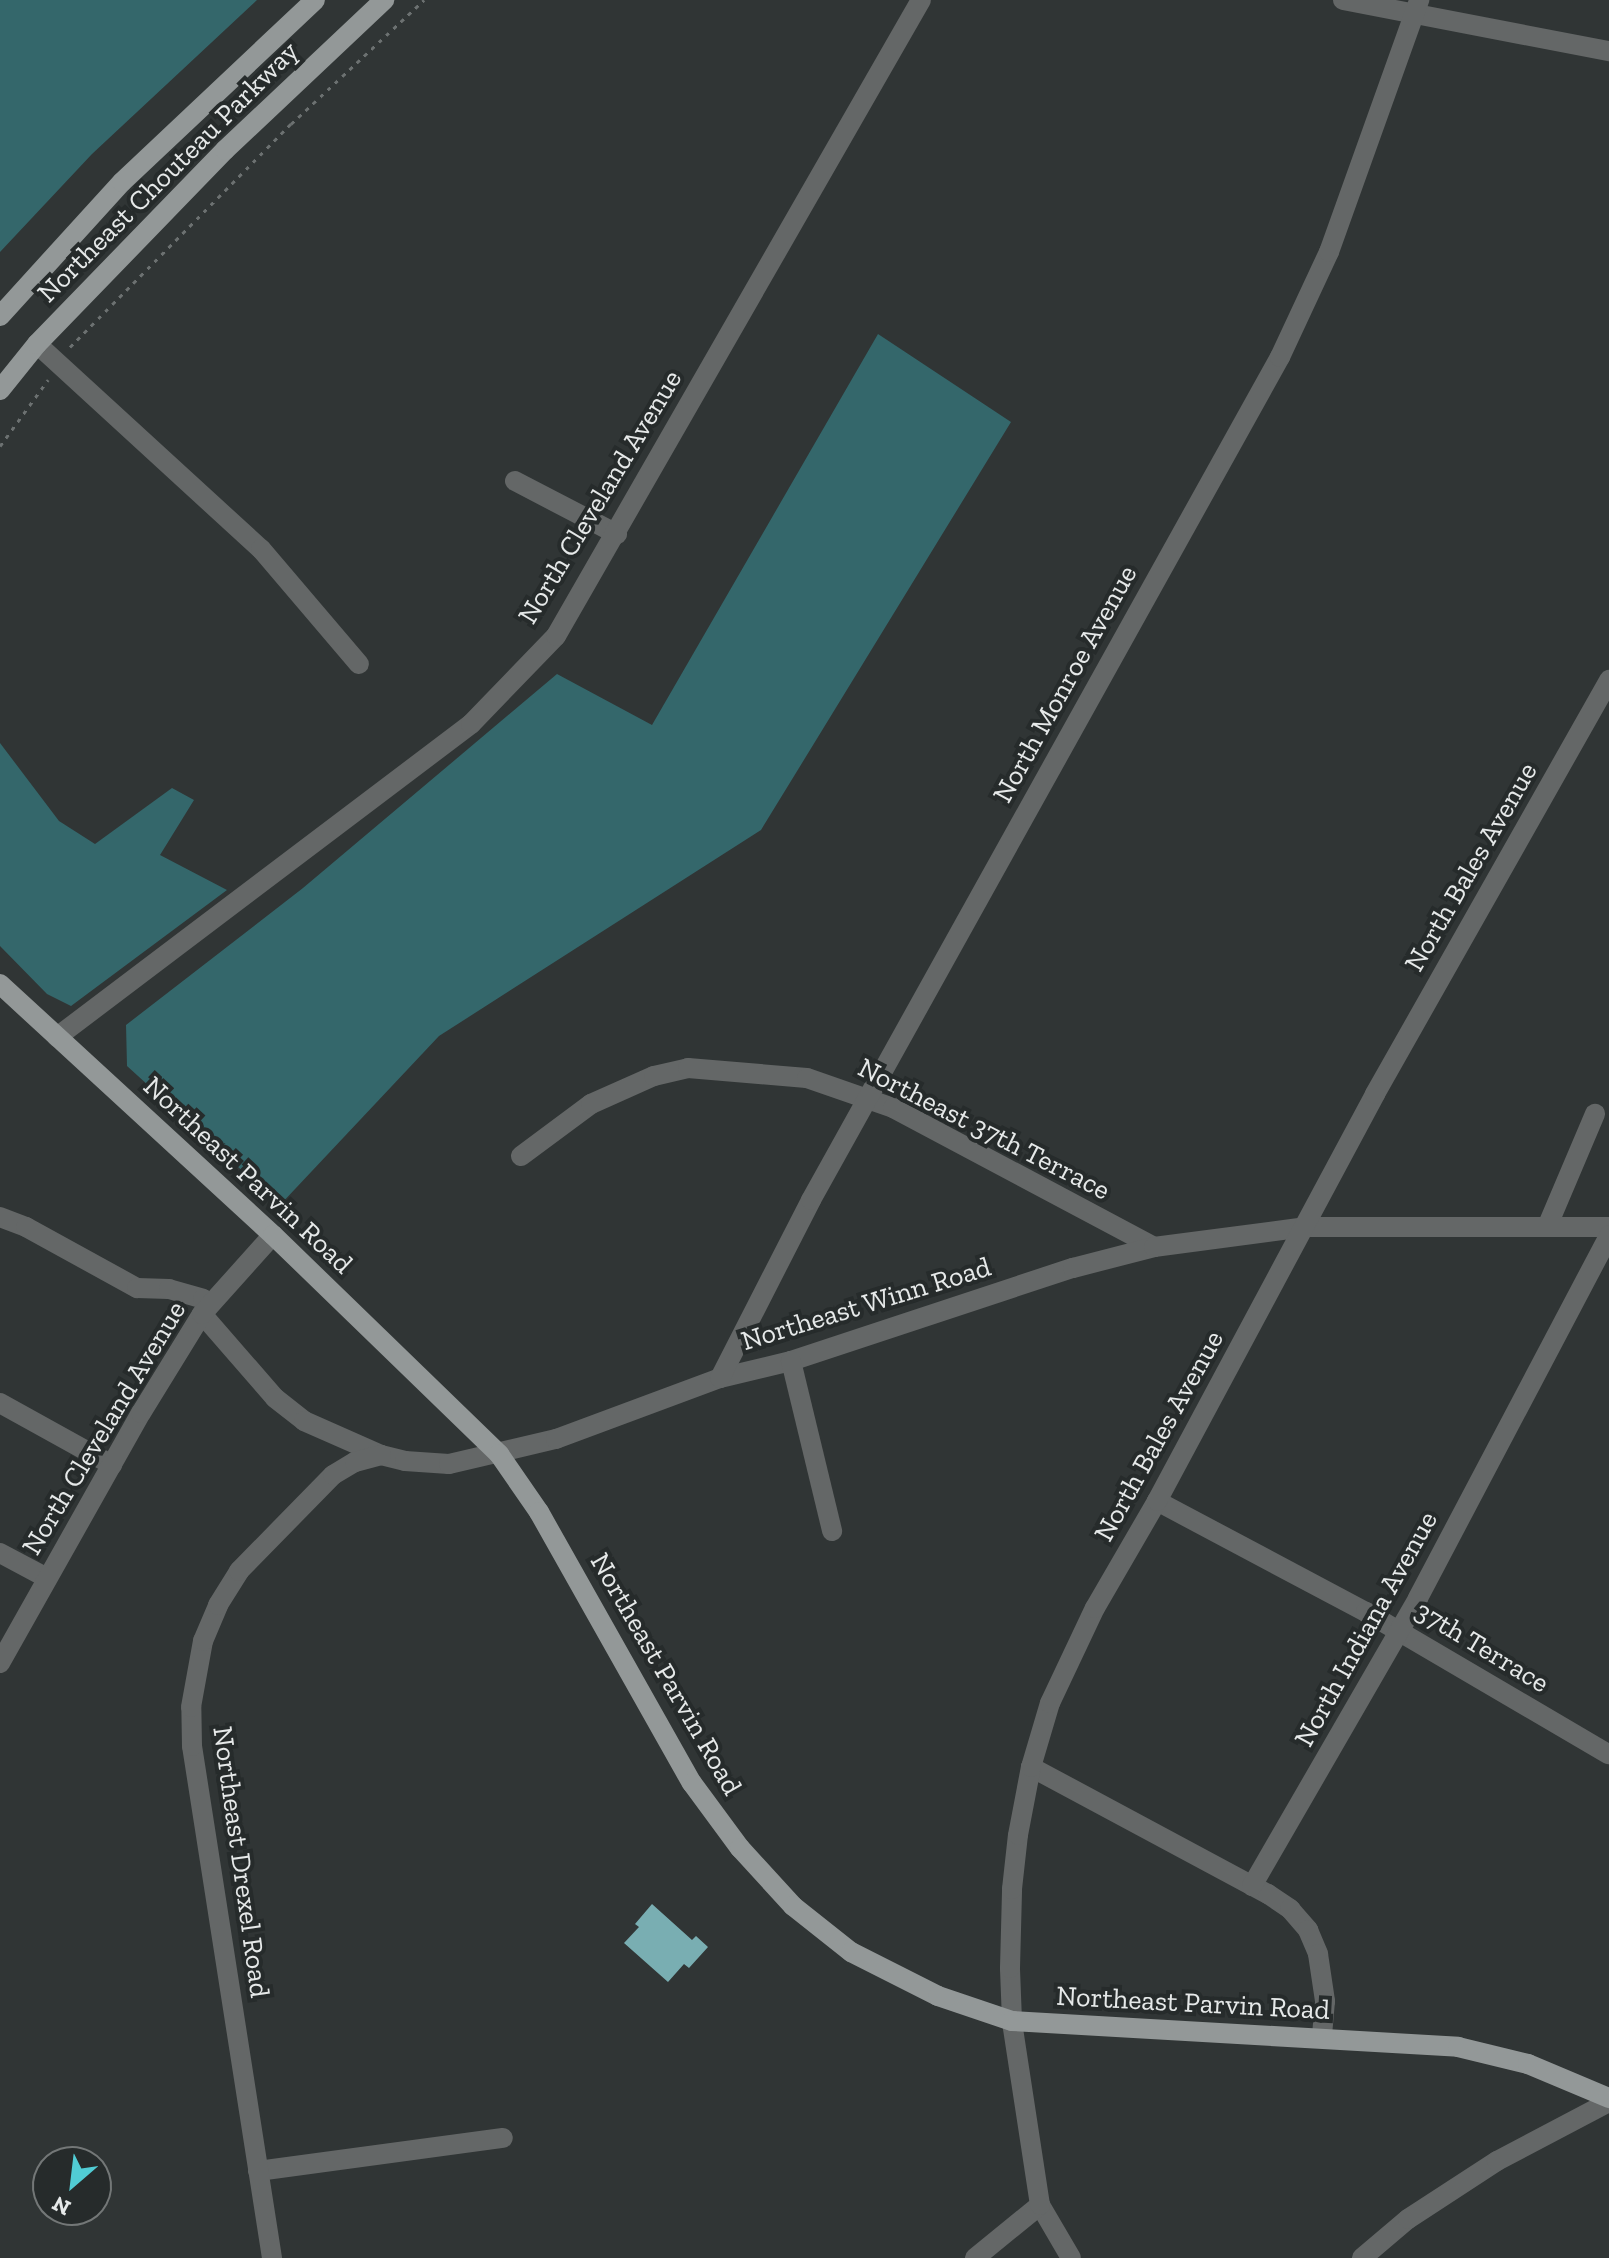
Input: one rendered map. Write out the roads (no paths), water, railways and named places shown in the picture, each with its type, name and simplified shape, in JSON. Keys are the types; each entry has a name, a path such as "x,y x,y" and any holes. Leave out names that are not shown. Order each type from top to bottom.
{"main road":[{"name":"Northeast Chouteau Parkway","path":"0,316 122,182 315,0"},
{"name":"Northeast Chouteau Parkway","path":"0,390 37,344 225,150 384,0"},
{"name":"Northeast Parvin Road","path":"0,984 273,1235 499,1454 539,1512 692,1783 740,1848 793,1906 851,1952 938,1996 1012,2021 1458,2047 1528,2064 1609,2100"},
{"name":"Northeast Parvin Road","path":"0,1001 57,1037"}],"street":[{"name":"North Cleveland Avenue","path":"57,1037 471,724 556,636 921,0"},
{"path":"1343,0 1417,8 1609,51"},
{"name":"North Monroe Avenue","path":"720,1378 867,1097 1287,344 1329,252 1417,8"},
{"path":"37,344 261,549 359,664"},
{"path":"515,481 617,534"},
{"name":"North Bales Avenue","path":"1040,2205 1012,2021 1012,1889 1031,1767 1050,1703 1069,1658 1157,1501 1375,1094 1609,680"},
{"name":"Northeast 37th Terrace","path":"521,1156 591,1104 654,1076 688,1068 807,1078 867,1097 1154,1247"},
{"path":"1547,1227 1595,1114"},
{"path":"0,1217 26,1227 137,1288 169,1289 203,1299 206,1310"},
{"name":"Northeast Winn Road","path":"206,1310 245,1367 285,1406 338,1439 381,1455 405,1461 449,1464 556,1439 720,1378 791,1361 1073,1268 1154,1247 1305,1227 1609,1227"},
{"name":"North Cleveland Avenue","path":"0,1663 112,1465 206,1310 273,1235"},
{"name":"North Indiana Avenue","path":"1252,1886 1399,1631 1609,1235"},
{"path":"791,1361 832,1531"},
{"path":"0,1403 112,1465"},
{"name":"Northeast Drexel Road","path":"272,2258 192,1746 191,1707 199,1658 218,1605 239,1571 333,1475 355,1462 381,1455"},
{"name":"37th Terrace","path":"1157,1501 1399,1631 1608,1754"},
{"path":"0,1553 47,1578"},
{"path":"1031,1767 1290,1909 1314,1942 1323,1977 1322,2038"},
{"path":"1362,2258 1408,2219 1497,2161 1609,2100"},
{"path":"258,2171 503,2138"},
{"path":"975,2258 1040,2205 1071,2258"}]}
